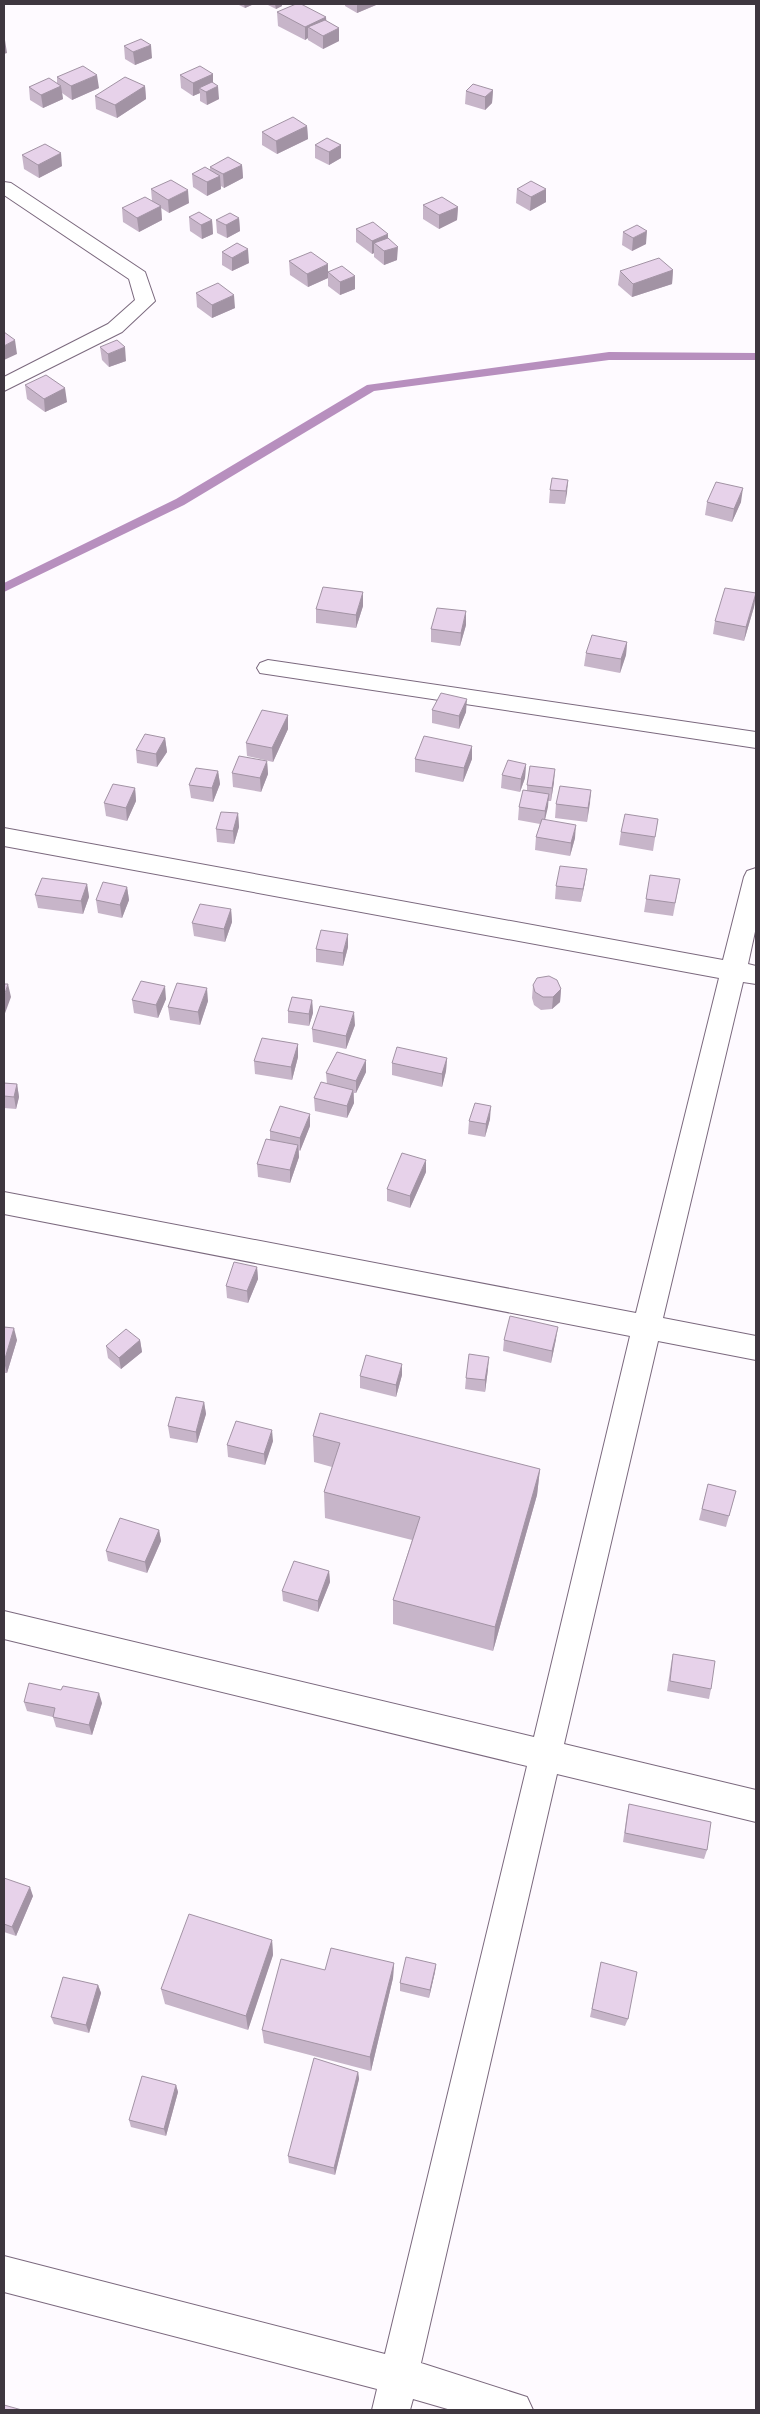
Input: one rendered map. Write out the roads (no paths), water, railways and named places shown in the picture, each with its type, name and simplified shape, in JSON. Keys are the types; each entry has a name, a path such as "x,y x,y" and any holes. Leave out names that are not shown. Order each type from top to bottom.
{"street":[{"path":"4,187 138,276 145,301 115,328 4,385"},
{"path":"268,668 756,740"},
{"path":"4,836 745,973"},
{"path":"395,2393 648,1325 745,973 756,878"},
{"path":"4,1203 648,1325 756,1348"},
{"path":"4,1625 756,1806"},
{"path":"4,2274 395,2393 514,2410"}],"waterway":[{"path":"4,588 180,502 371,388 609,356 756,357"}]}
